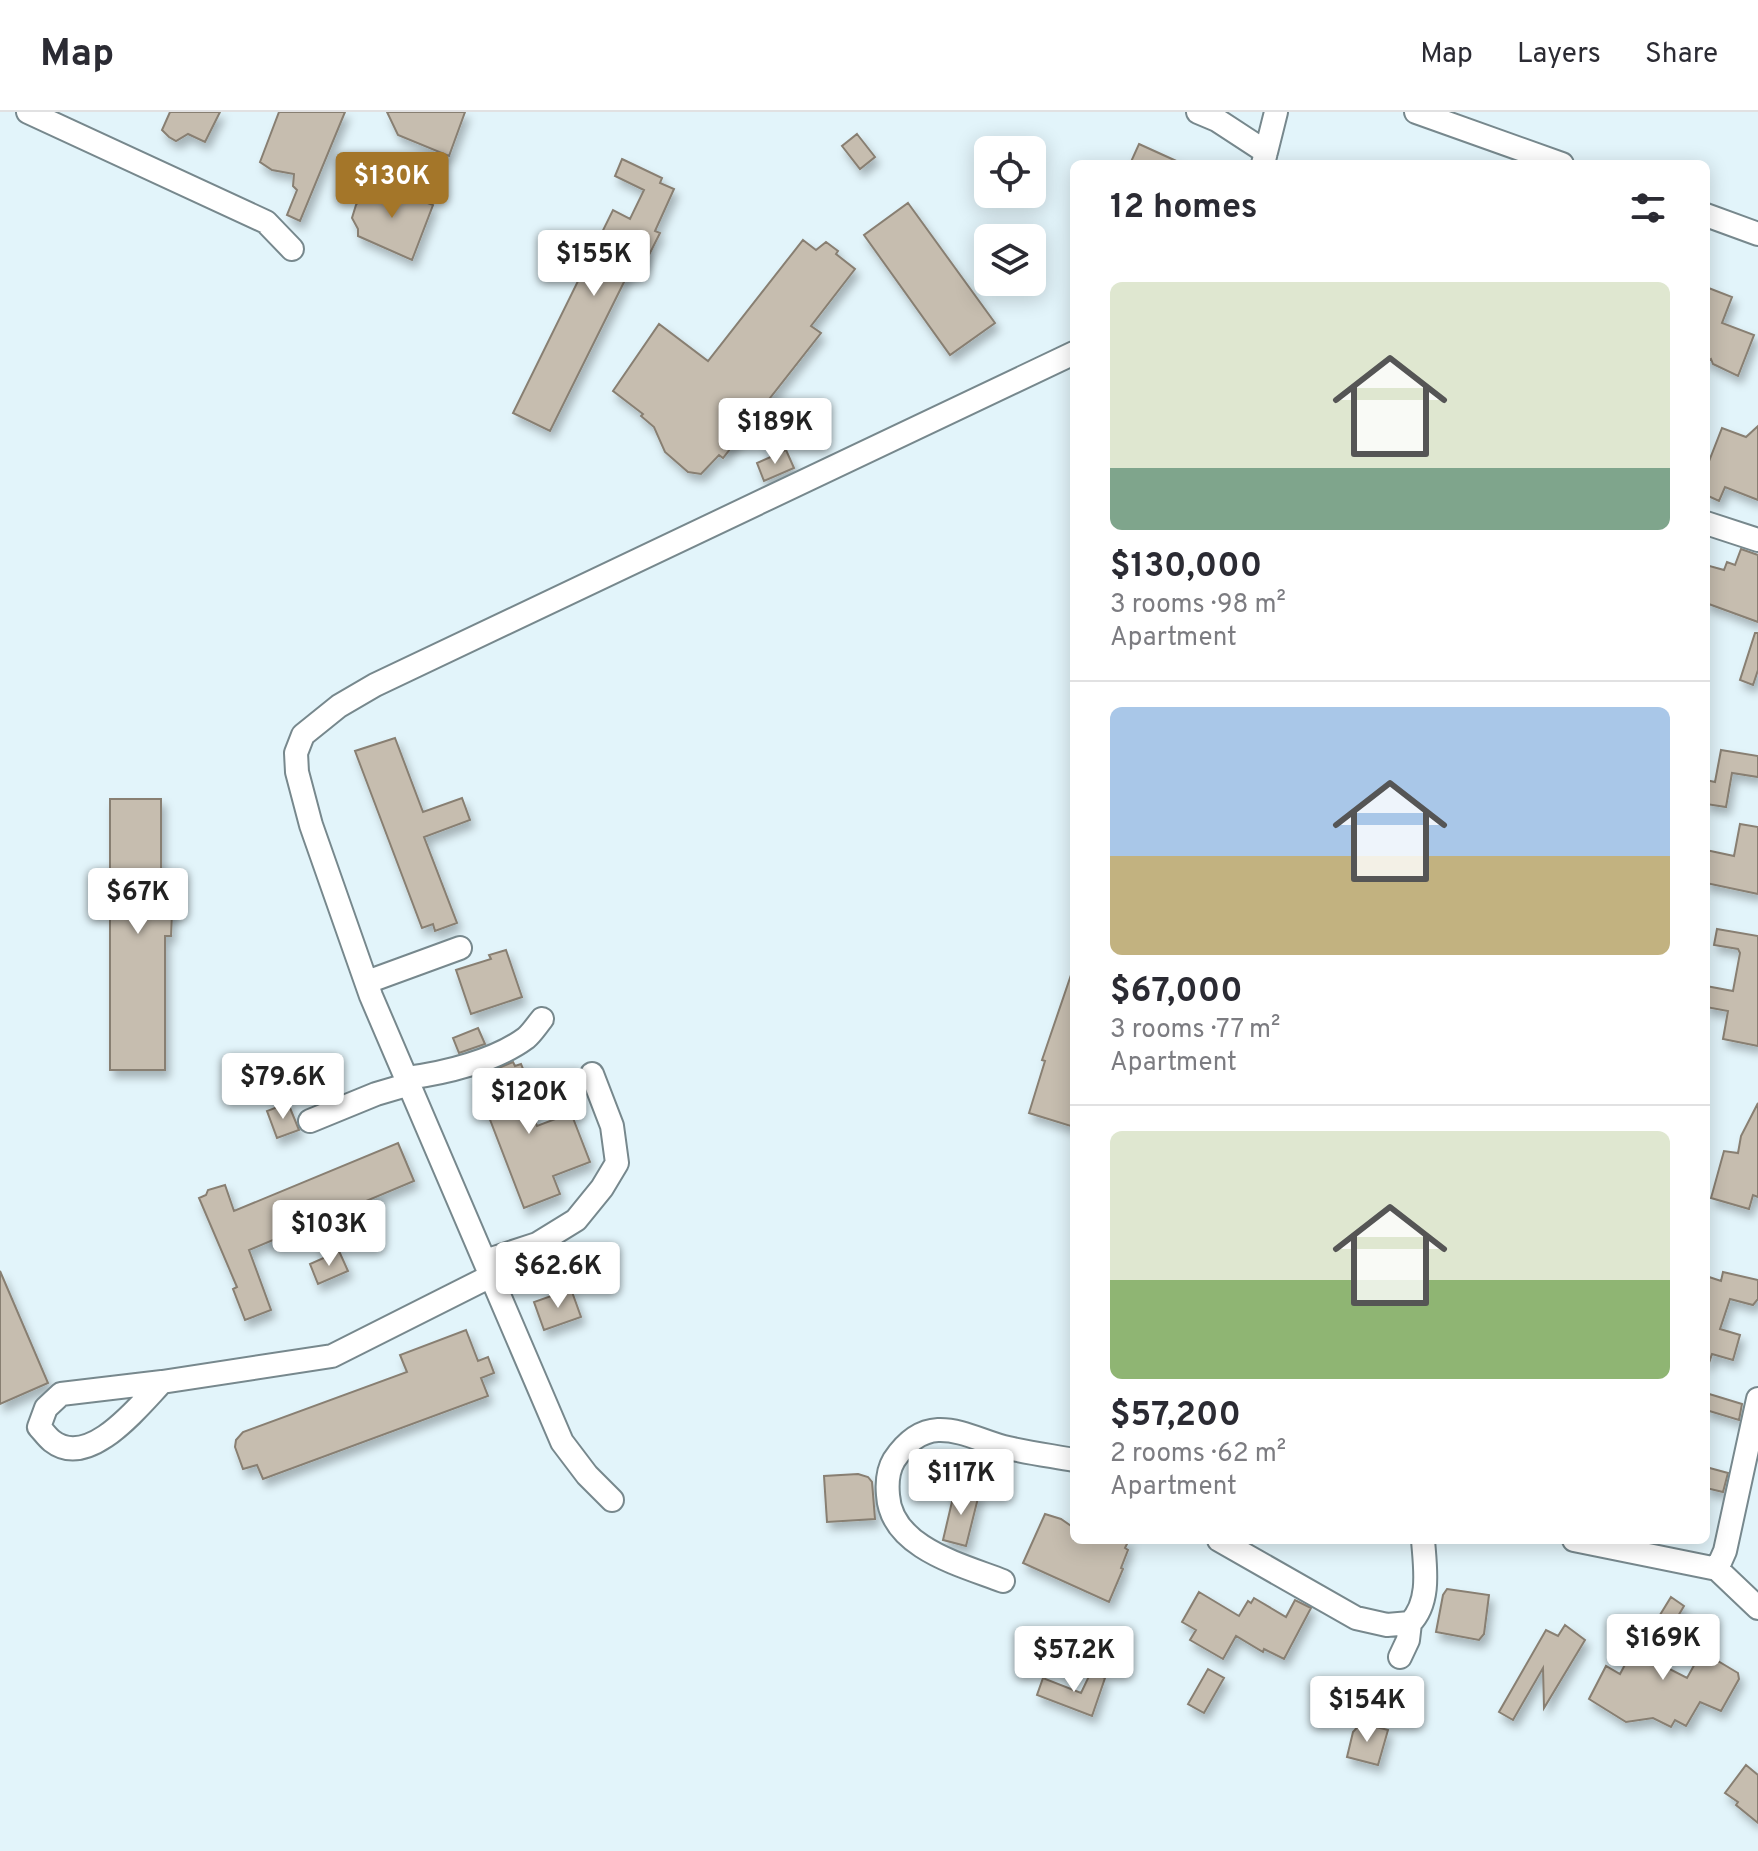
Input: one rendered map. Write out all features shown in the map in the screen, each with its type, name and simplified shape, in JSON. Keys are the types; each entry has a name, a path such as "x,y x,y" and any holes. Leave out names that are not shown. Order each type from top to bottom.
{"street":[{"path":"28,112 266,222 292,249"},
{"path":"1198,112 1217,120 1265,158 1276,112"},
{"path":"1416,112 1551,160"},
{"path":"1710,216 1758,234"},
{"path":"612,1500 587,1475 562,1442 367,982 311,825 297,772 296,753 303,735 339,706 429,657 1070,355"},
{"path":"1710,524 1758,540"},
{"path":"367,982 460,948"},
{"path":"310,1121 408,1081 479,1062 527,1038 542,1019"},
{"path":"162,1382 123,1423 96,1444 75,1448 54,1443 39,1427 46,1408 61,1394 332,1356 576,1220 602,1188 617,1163 612,1126 592,1074"},
{"path":"1717,1569 1725,1551 1758,1399"},
{"path":"1003,1581 923,1547 899,1527 889,1508 888,1489 890,1468 896,1457 920,1434 936,1430 953,1431 1006,1448 1070,1459"},
{"path":"1226,1544 1356,1618 1387,1625 1410,1623"},
{"path":"1400,1657 1408,1640 1410,1623 1420,1609 1426,1581 1423,1544"},
{"path":"1594,1544 1717,1569 1758,1608"}],"building":[{"path":"170,112 220,112 205,142 188,134 176,141 169,137 162,130"},
{"path":"279,112 345,112 300,221 287,215 297,190 293,186 294,174 272,170 260,162"},
{"path":"387,112 465,112 449,156 398,135"},
{"path":"857,134 875,157 860,169 842,146"},
{"path":"1139,144 1174,160 1132,160"},
{"path":"622,159 662,178 660,183 674,189 655,231 660,233 644,265 635,260 550,431 513,413 613,210 630,219 644,190 615,176"},
{"path":"379,185 433,205 412,260 358,236 352,218 356,205 369,187"},
{"path":"908,203 995,323 950,355 864,235"},
{"path":"803,240 816,250 826,242 855,269 811,326 821,333 723,458 719,455 701,474 688,472 665,452 654,427 641,416 643,414 613,391 659,324 708,361"},
{"path":"1710,289 1732,297 1722,323 1754,335 1738,376 1713,364"},
{"path":"1758,426 1758,500 1725,487 1719,501 1710,497 1710,459 1722,428 1746,437"},
{"path":"786,450 794,468 764,481 757,463"},
{"path":"1741,549 1758,555 1758,622 1710,604 1710,566 1724,570 1727,562 1735,565"},
{"path":"1755,633 1758,633 1758,670 1753,685 1740,680"},
{"path":"395,738 423,812 462,798 470,820 424,837 457,923 435,931 433,924 422,928 355,751"},
{"path":"1721,750 1758,756 1758,777 1732,773 1726,807 1710,805 1710,781 1715,782"},
{"path":"110,799 161,799 161,891 173,891 171,936 165,936 165,1070 110,1070"},
{"path":"1740,824 1758,827 1758,894 1710,884 1710,851 1734,856"},
{"path":"1717,929 1758,936 1758,1046 1723,1039 1728,1011 1710,1008 1710,987 1733,991 1740,953 1738,949 1714,945"},
{"path":"506,950 522,997 471,1014 456,970 491,959 489,955"},
{"path":"1070,978 1070,1126 1029,1113 1045,1061 1042,1060"},
{"path":"478,1028 485,1044 459,1053 453,1038"},
{"path":"513,1062 515,1066 521,1064 531,1088 523,1091 537,1126 571,1113 590,1162 553,1176 560,1194 524,1208 474,1078"},
{"path":"288,1103 299,1130 277,1138 267,1111"},
{"path":"1758,1103 1758,1197 1753,1195 1749,1209 1711,1198 1724,1151 1738,1153 1741,1136"},
{"path":"398,1143 414,1181 249,1250 271,1310 245,1320 233,1289 237,1287 199,1198 206,1195 208,1190 225,1185 234,1211"},
{"path":"339,1251 348,1271 318,1284 310,1264"},
{"path":"0,1271 48,1383 0,1404"},
{"path":"1723,1272 1758,1280 1758,1299 1753,1305 1730,1299 1720,1329 1740,1335 1733,1360 1712,1354 1710,1360 1710,1277 1721,1281"},
{"path":"571,1289 581,1317 544,1330 534,1302"},
{"path":"466,1330 478,1361 488,1357 494,1373 481,1378 488,1396 263,1479 257,1465 243,1469 235,1447 236,1440 243,1432 407,1372 400,1355"},
{"path":"1710,1394 1742,1404 1739,1420 1710,1411"},
{"path":"1710,1468 1728,1473 1723,1492 1710,1489"},
{"path":"858,1474 872,1482 875,1519 827,1522 824,1476"},
{"path":"955,1489 979,1494 966,1546 943,1540"},
{"path":"1045,1514 1070,1525 1070,1544 1127,1544 1125,1548 1128,1550 1109,1602 1023,1563"},
{"path":"1447,1589 1489,1595 1484,1634 1479,1640 1436,1632"},
{"path":"1199,1592 1239,1616 1248,1601 1251,1603 1254,1598 1286,1617 1295,1600 1311,1608 1284,1659 1264,1649 1263,1652 1236,1636 1223,1659 1190,1640 1196,1630 1182,1622"},
{"path":"1671,1597 1684,1606 1652,1660 1687,1678 1697,1660 1701,1663 1706,1654 1738,1673 1739,1679 1721,1711 1700,1702 1686,1726 1675,1720 1671,1727 1653,1718 1626,1722 1589,1699 1606,1666 1620,1674 1629,1657 1633,1659"},
{"path":"1565,1625 1585,1640 1544,1708 1543,1668 1513,1720 1499,1712 1546,1630 1558,1636"},
{"path":"1208,1669 1224,1678 1204,1713 1188,1704"},
{"path":"1091,1672 1105,1678 1092,1716 1037,1695 1043,1678 1081,1693"},
{"path":"1361,1723 1388,1730 1378,1765 1347,1757 1353,1732"},
{"path":"1746,1765 1758,1775 1758,1823 1725,1793"}]}
